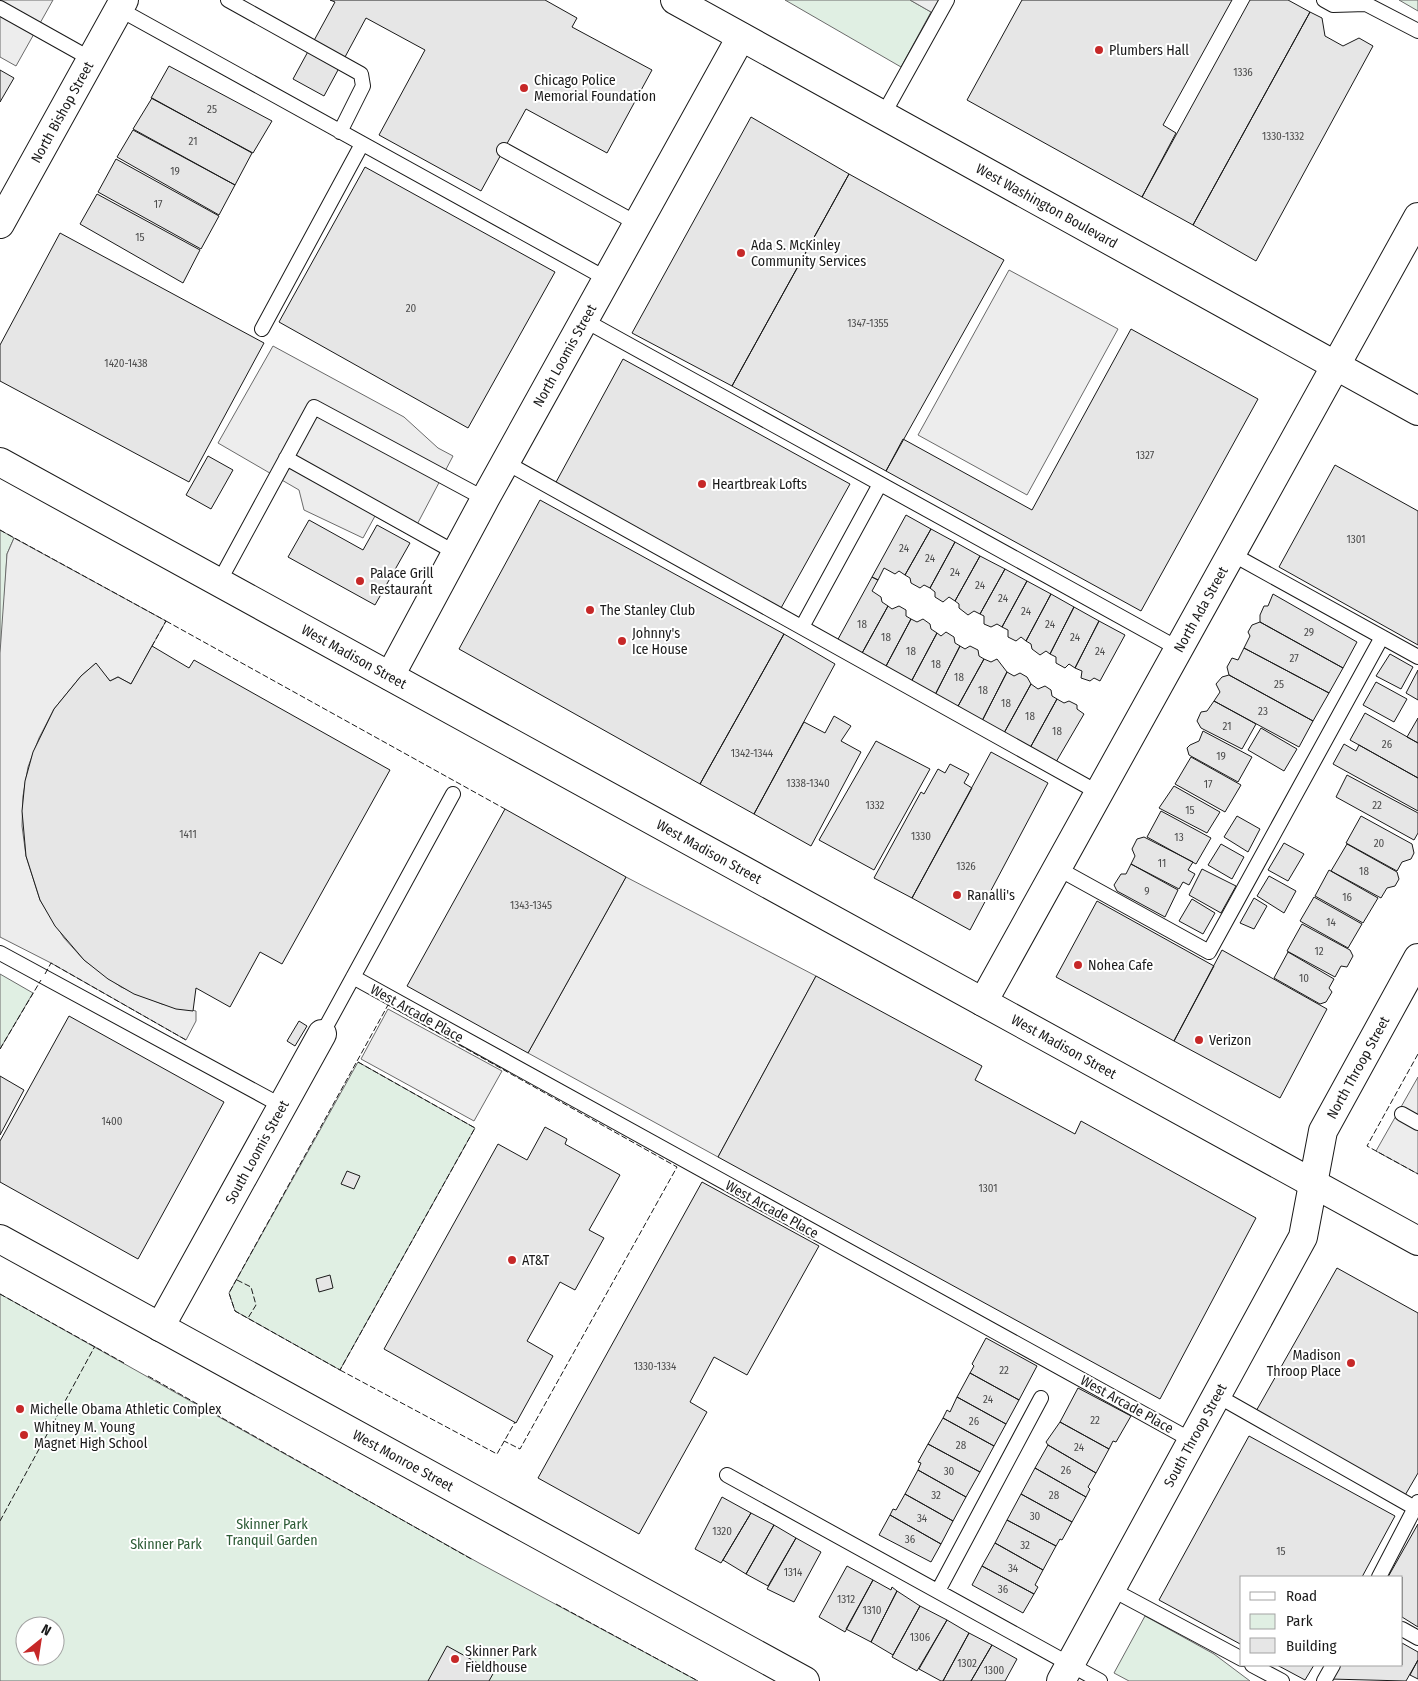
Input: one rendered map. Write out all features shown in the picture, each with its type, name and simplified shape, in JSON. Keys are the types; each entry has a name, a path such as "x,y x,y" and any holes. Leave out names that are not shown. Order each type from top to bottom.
{"street":[{"name":"West Washington Boulevard","path":"675,0 1418,410"},
{"name":"North Bishop Street","path":"0,224 122,5"},
{"name":"North Loomis Street","path":"390,676 505,462 741,37"},
{"name":"North Ada Street","path":"984,1002 1418,217"},
{"name":"West Madison Street","path":"0,462 1418,1240"},
{"name":"North Throop Street","path":"1313,1183 1323,1131 1418,958"},
{"name":"South Loomis Street","path":"160,1327 322,1034"},
{"name":"South Throop Street","path":"1065,1672 1216,1394 1304,1237 1313,1183"},
{"name":"West Monroe Street","path":"0,1240 805,1681"}],"lane":[{"path":"228,0 361,74 363,86 340,132"},
{"path":"883,115 947,0"},
{"path":"1324,0 1333,5 1366,4 1418,31"},
{"path":"122,5 340,132 607,279"},
{"path":"0,8 91,59"},
{"path":"262,329 362,144"},
{"path":"504,150 638,224"},
{"path":"584,320 1179,649"},
{"path":"219,582 314,407 485,499"},
{"path":"286,458 456,553"},
{"path":"505,462 1099,793"},
{"path":"802,628 880,484"},
{"path":"1232,554 1418,657"},
{"path":"1058,868 1209,952 1382,637"},
{"name":"South Loomis Street","path":"322,1034 453,794"},
{"path":"0,953 282,1106"},
{"name":"West Arcade Place","path":"353,978 1191,1440"},
{"path":"1402,1114 1418,1123"},
{"path":"1216,1394 1416,1505 1380,1576"},
{"path":"938,1590 1041,1398"},
{"path":"727,1475 938,1590 1065,1672 1100,1681"},
{"path":"1110,1589 1240,1658"},
{"path":"1403,1630 1418,1638"},
{"path":"1254,1666 1282,1681"},
{"path":"1324,1681 1332,1666"}],"green space":[{"path":"785,0 910,0 931,12 901,67"},
{"path":"1399,0 1418,0 1418,11"},
{"path":"0,530 14,538 7,554 0,679"},
{"path":"0,974 33,993 0,1049"},
{"path":"358,1062 475,1128 340,1370 235,1311 229,1293"},
{"name":"Skinner Park","path":"0,1294 479,1563 698,1681 0,1681"},
{"path":"1145,1616 1214,1654 1250,1681 1129,1681 1114,1673"}],"shaded area":[{"path":"0,0 53,0 16,66 0,57"},
{"path":"910,0 946,0 938,16"},
{"path":"1009,270 1118,329 1027,495 918,435"},
{"path":"273,346 404,417 438,448 453,456 411,536 375,516 363,538 304,510 299,490 218,443"},
{"path":"14,538 166,621 131,684 118,677 110,681 95,664 81,676 54,709 39,738 28,767 23,796 22,826 26,856 40,900 64,938 84,960 121,987 162,1004 196,1011 196,1021 186,1040 51,963 0,937 0,653 7,554"},
{"path":"626,877 816,976 718,1157 528,1053"},
{"path":"388,1009 502,1071 474,1121 361,1059"},
{"path":"1418,1077 1418,1174 1376,1151"}],"building":[{"name":"Chicago Police Memorial Foundation","path":"330,0 545,0 577,18 572,27 652,70 607,153 526,109 481,191 379,135 425,50 366,18 324,96 293,79 335,2"},
{"name":"Plumbers Hall","path":"1022,0 1232,0 1163,125 1176,133 1142,197 967,100"},
{"path":"1250,0 1288,0 1310,12 1193,225 1142,197"},
{"path":"1310,12 1322,18 1325,36 1343,46 1359,38 1373,46 1256,261 1193,225"},
{"path":"169,66 272,121 253,153 151,98"},
{"path":"0,70 14,78 0,102"},
{"path":"152,98 252,153 235,185 133,129"},
{"name":"Ada S. McKinley Community Services","path":"751,117 849,174 732,386 632,333"},
{"path":"133,130 235,185 219,215 117,157"},
{"path":"116,159 219,216 201,249 98,192"},
{"path":"365,167 555,272 468,428 279,322"},
{"path":"849,174 1004,260 886,471 732,386"},
{"path":"97,194 200,250 183,283 80,224"},
{"path":"60,233 264,343 189,482 0,381 0,345"},
{"path":"1131,329 1258,399 1141,611 886,471 903,439 1032,510"},
{"name":"Heartbreak Lofts","path":"623,359 850,484 781,608 555,484"},
{"path":"208,456 233,470 211,509 186,495"},
{"path":"1335,465 1418,511 1418,645 1279,567"},
{"name":"Johnny's Ice House","path":"540,500 784,634 700,784 459,649"},
{"path":"906,515 931,529 905,575 899,571 895,574 884,568 878,580 872,577"},
{"name":"Palace Grill Restaurant","path":"309,520 363,550 377,525 410,543 375,605 288,557"},
{"path":"931,529 955,542 930,588 924,585 920,588 911,583 910,578 905,575"},
{"path":"955,542 980,556 955,601 949,597 943,602 935,597 935,592 930,588"},
{"path":"980,556 1005,569 980,614 974,611 968,615 959,608 959,604 955,601"},
{"path":"1005,569 1027,581 1002,627 997,624 991,627 984,624 984,616 980,614"},
{"path":"872,577 878,580 872,591 881,597 882,602 888,606 861,655 837,641"},
{"path":"1027,581 1051,594 1026,641 1021,637 1016,641 1008,637 1008,630 1002,627"},
{"path":"1051,594 1074,607 1050,654 1046,651 1040,655 1026,641"},
{"path":"1273,594 1357,642 1343,668 1260,622 1260,615 1264,606 1268,606"},
{"path":"888,606 892,609 899,606 906,610 906,616 911,619 885,668 861,655"},
{"path":"1074,607 1099,621 1075,668 1069,664 1065,668 1056,663 1056,657 1050,654"},
{"path":"911,619 917,622 923,619 937,633 911,682 885,668"},
{"path":"1099,621 1125,635 1100,681 1094,678 1090,681 1081,678 1082,671 1075,668"},
{"path":"1260,622 1343,668 1329,693 1244,648 1250,636 1248,632 1252,625"},
{"path":"946,632 954,637 955,643 960,646 935,695 911,682 937,633 941,636"},
{"path":"784,634 835,664 754,814 700,784"},
{"path":"152,646 189,668 194,660 390,770 282,964 260,952 230,1007 196,988 193,1011 176,1009 134,994 108,979 84,960 55,926 40,900 26,856 22,811 25,781 33,752 54,709 81,676 96,663 110,681 118,677 131,684"},
{"path":"960,646 965,649 970,646 978,650 979,656 984,659 957,708 935,695"},
{"path":"1244,648 1329,693 1313,721 1229,675 1227,667 1232,658 1238,660"},
{"path":"1390,654 1413,667 1401,689 1376,676"},
{"path":"984,659 991,662 997,659 1007,672 982,721 957,708"},
{"path":"1418,670 1418,700 1406,693"},
{"path":"1007,672 1014,676 1020,673 1027,677 1031,684 1004,733 982,721"},
{"path":"1229,675 1313,721 1299,747 1214,701 1220,692 1216,684 1222,677"},
{"path":"1376,682 1407,699 1394,722 1363,705"},
{"path":"1031,684 1038,689 1045,686 1051,690 1052,696 1057,699 1030,748 1004,733"},
{"path":"1057,699 1064,703 1069,701 1077,705 1077,709 1084,714 1056,762 1030,748"},
{"path":"1214,701 1256,724 1242,749 1201,728 1197,721 1201,712 1207,711"},
{"path":"1365,713 1418,743 1418,778 1350,740"},
{"path":"834,716 851,726 841,741 861,752 811,846 754,814 804,722 825,733"},
{"path":"1418,718 1418,743 1407,737"},
{"path":"1261,728 1297,749 1284,771 1248,750"},
{"path":"1203,731 1252,757 1238,782 1189,755 1187,748 1199,741"},
{"path":"876,741 930,769 874,870 819,840"},
{"path":"1344,744 1356,751 1359,745 1418,778 1418,811 1333,764"},
{"path":"991,752 1048,783 970,930 912,898"},
{"path":"1191,757 1241,785 1225,812 1175,784"},
{"path":"950,764 969,774 964,783 972,788 912,898 874,878 921,792 924,794 938,769 945,773"},
{"path":"1347,775 1418,813 1418,833 1414,840 1336,797"},
{"path":"1174,786 1220,812 1207,833 1159,808"},
{"path":"505,809 626,877 528,1053 407,986"},
{"path":"1161,811 1211,838 1196,864 1147,837"},
{"path":"1237,816 1260,829 1248,852 1224,837"},
{"path":"1361,816 1412,844 1414,853 1411,859 1402,862 1397,871 1346,843"},
{"path":"1144,837 1193,862 1188,870 1195,874 1189,885 1183,882 1179,889 1131,864 1135,856 1132,849 1137,839"},
{"path":"1284,843 1304,854 1288,881 1268,870"},
{"path":"1221,844 1244,857 1232,879 1208,865"},
{"path":"1347,844 1397,872 1399,879 1395,886 1387,888 1381,898 1331,871"},
{"path":"1131,864 1178,890 1165,917 1117,891 1114,885 1121,874 1126,874"},
{"path":"1202,869 1236,886 1221,913 1189,895"},
{"path":"1329,870 1378,898 1363,923 1315,896"},
{"path":"1269,876 1296,891 1284,913 1257,896"},
{"path":"1314,897 1362,924 1348,948 1300,921"},
{"path":"1254,898 1267,906 1254,929 1240,923"},
{"path":"1192,899 1215,913 1203,934 1179,921"},
{"path":"1097,901 1214,966 1174,1041 1056,977"},
{"path":"1302,924 1350,950 1353,956 1347,967 1341,966 1335,977 1287,951"},
{"path":"1222,950 1327,1009 1280,1098 1174,1041"},
{"path":"1288,952 1334,979 1329,988 1332,992 1326,1002 1320,1004 1274,978"},
{"path":"816,976 982,1066 975,1080 1075,1134 1081,1121 1256,1218 1160,1399 718,1157"},
{"path":"69,1016 224,1102 138,1259 0,1182 0,1141"},
{"path":"299,1021 307,1026 295,1046 287,1041"},
{"path":"0,1076 24,1090 0,1135"},
{"name":"AT&T","path":"545,1127 567,1139 565,1144 620,1175 589,1230 604,1238 575,1290 560,1282 527,1341 553,1356 516,1423 384,1349 498,1144 527,1160"},
{"path":"347,1171 360,1176 354,1189 341,1184"},
{"path":"702,1182 819,1246 747,1375 714,1357 690,1402 707,1412 639,1534 538,1478"},
{"name":"Madison Throop Place","path":"1337,1268 1418,1313 1418,1473 1404,1497 1255,1413"},
{"path":"330,1275 333,1288 319,1292 316,1279"},
{"path":"986,1338 1037,1366 1019,1400 970,1373 974,1366 972,1364"},
{"path":"970,1373 1019,1400 1006,1424 957,1397"},
{"path":"1078,1388 1131,1416 1116,1442 1113,1441 1109,1449 1060,1422"},
{"path":"957,1397 1006,1424 994,1446 943,1418 947,1410 950,1412"},
{"path":"943,1418 994,1446 980,1472 928,1444"},
{"path":"1060,1422 1109,1449 1096,1473 1048,1445 1046,1442"},
{"path":"1249,1436 1395,1516 1363,1576 1240,1576 1240,1644 1159,1600"},
{"path":"928,1444 980,1472 966,1497 918,1470 921,1463 918,1462"},
{"path":"1048,1445 1096,1473 1088,1487 1090,1489 1086,1497 1035,1468"},
{"path":"1035,1468 1086,1497 1072,1522 1021,1494"},
{"path":"918,1470 966,1497 953,1521 905,1494"},
{"path":"905,1494 953,1521 941,1544 890,1515 893,1509 896,1510"},
{"path":"1021,1494 1072,1522 1062,1540 1060,1539 1056,1546 1007,1520"},
{"path":"722,1497 751,1513 721,1563 695,1549"},
{"path":"751,1513 774,1525 746,1574 723,1560"},
{"path":"890,1515 941,1544 931,1562 879,1535"},
{"path":"1007,1520 1056,1546 1043,1570 995,1543"},
{"path":"1418,1524 1418,1627 1403,1618 1403,1576 1389,1576"},
{"path":"774,1525 796,1538 768,1586 746,1574"},
{"path":"796,1538 821,1552 794,1602 767,1589"},
{"path":"995,1543 1043,1570 1035,1585 1038,1587 1034,1594 982,1566"},
{"path":"847,1566 873,1580 845,1632 819,1617"},
{"path":"982,1566 1034,1594 1023,1613 972,1585"},
{"path":"873,1580 891,1590 892,1587 897,1591 871,1642 846,1629"},
{"path":"897,1591 920,1606 893,1655 871,1642"},
{"path":"920,1606 947,1620 917,1671 892,1657"},
{"path":"947,1620 969,1633 943,1681 941,1681 919,1669"},
{"path":"969,1633 992,1645 971,1681 943,1681"},
{"path":"1403,1644 1418,1652 1418,1660 1406,1681 1330,1679 1338,1666 1403,1666"},
{"path":"992,1645 1017,1659 1005,1681 971,1681"},
{"name":"Skinner Park Fieldhouse","path":"447,1646 494,1672 489,1681 428,1681"},
{"path":"1418,1660 1418,1679 1410,1675"},
{"path":"1279,1666 1313,1666 1305,1680"}],"fence":[{"path":"0,530 166,621 152,646"},
{"path":"166,621 505,809"},
{"path":"45,974 51,963 186,1040"},
{"path":"0,1049 41,980"},
{"path":"358,1062 475,1128 340,1370 235,1311 229,1293 388,1005 677,1167 520,1449 504,1441"},
{"path":"1418,1054 1367,1146 1418,1174"},
{"path":"237,1280 251,1287 256,1305 248,1318"},
{"path":"0,1294 124,1363"},
{"path":"0,1521 95,1346"},
{"path":"340,1370 497,1454 515,1422"},
{"path":"148,1376 473,1560"},
{"path":"556,1604 698,1681"}],"place":[{"name":"Plumbers Hall","path":"1099,50"},
{"name":"Chicago Police Memorial Foundation","path":"524,88"},
{"name":"Ada S. McKinley Community Services","path":"741,253"},
{"name":"Heartbreak Lofts","path":"702,484"},
{"name":"Palace Grill Restaurant","path":"360,581"},
{"name":"The Stanley Club","path":"590,610"},
{"name":"Johnny's Ice House","path":"622,641"},
{"name":"Ranalli's","path":"957,895"},
{"name":"Nohea Cafe","path":"1078,965"},
{"name":"Verizon","path":"1199,1040"},
{"name":"AT&T","path":"512,1260"},
{"name":"Madison Throop Place","path":"1351,1363"},
{"name":"Michelle Obama Athletic Complex","path":"20,1409"},
{"name":"Whitney M. Young Magnet High School","path":"24,1435"},
{"name":"Skinner Park Fieldhouse","path":"455,1659"}],"park label":[{"name":"Skinner Park Tranquil Garden","path":"272,1532"}]}
